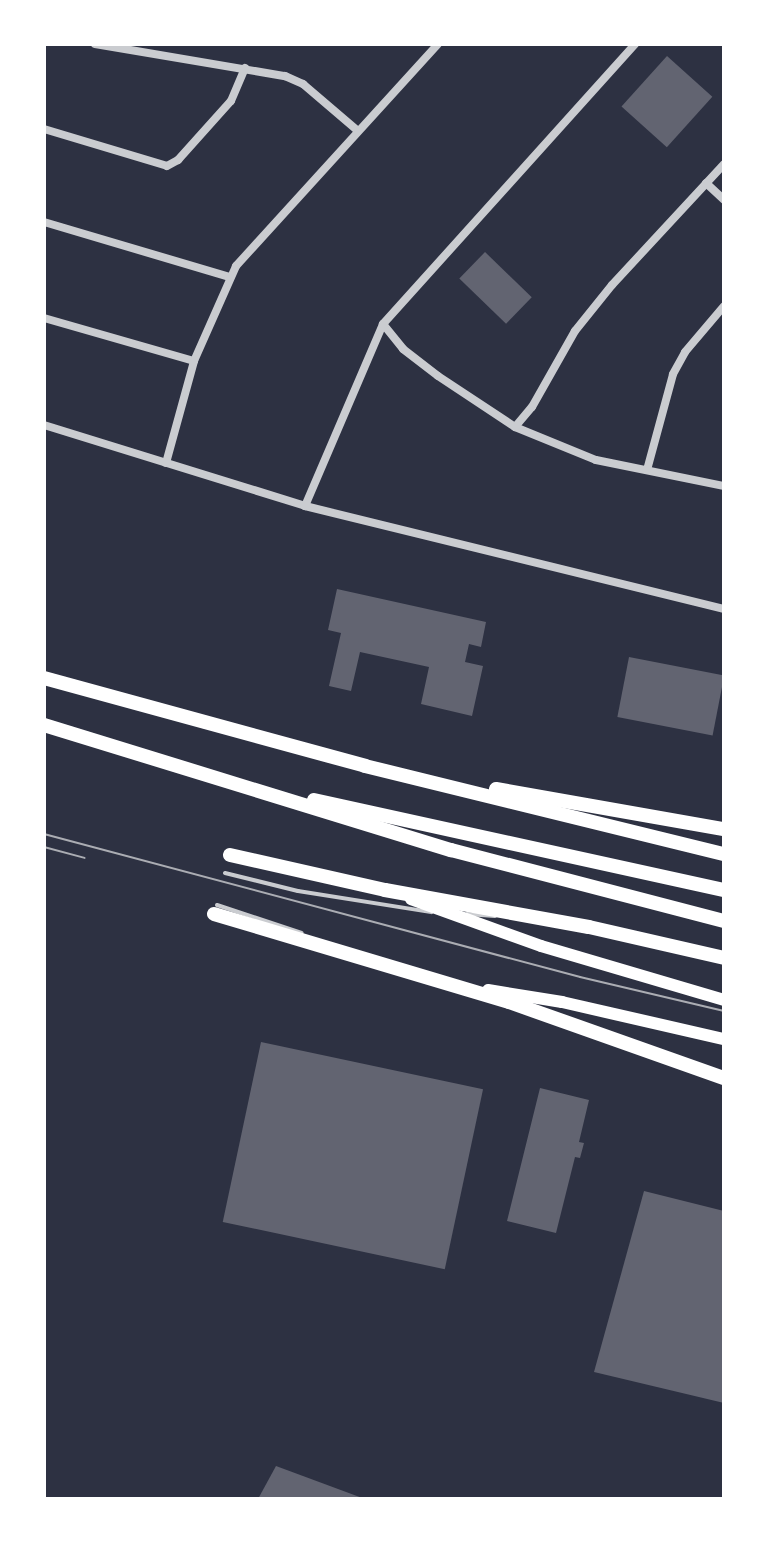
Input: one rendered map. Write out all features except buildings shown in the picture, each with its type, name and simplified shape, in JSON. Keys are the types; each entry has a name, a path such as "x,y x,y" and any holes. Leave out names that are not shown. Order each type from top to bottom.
{"highway":[{"path":"44,678 365,766 724,854"},
{"path":"44,725 451,850 724,921"},
{"path":"365,766 724,829"},
{"path":"234,782 724,890"},
{"path":"230,855 385,890 589,927 724,960"},
{"path":"216,909 564,1020 724,1078"}],"main road":[{"path":"385,890 541,946 724,1000"},
{"path":"409,973 562,1002 724,1039"}],"street":[{"path":"95,44 245,68 303,84 358,131"},
{"path":"166,463 194,361 230,277 244,256 438,44"},
{"path":"305,506 383,324 635,44"},
{"path":"44,129 167,166 178,160 231,101 245,68"},
{"path":"515,427 532,407 575,331 724,164"},
{"path":"706,183 724,200"},
{"path":"44,222 230,277"},
{"path":"647,470 673,374 685,352 724,306"},
{"path":"44,318 194,361"},
{"path":"383,324 403,349 515,427 596,460 724,486"},
{"path":"44,425 305,506 724,609"}],"lane":[{"path":"225,873 400,909 538,922 724,960"}],"tram line":[{"path":"44,834 580,977 724,1011"},
{"path":"44,847 85,858"}]}
